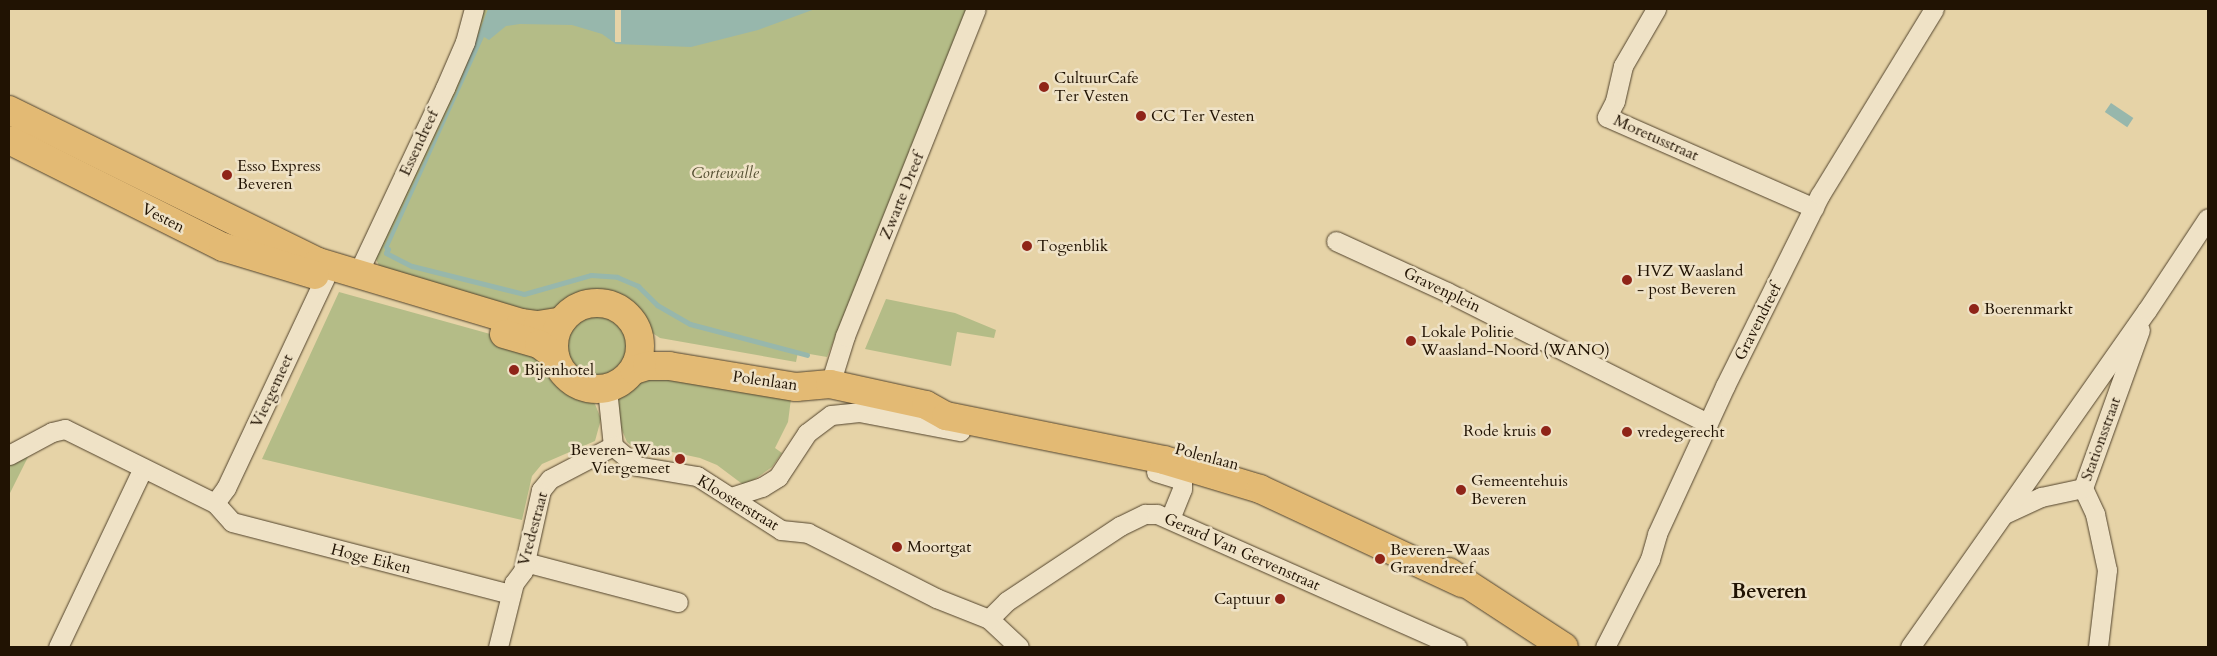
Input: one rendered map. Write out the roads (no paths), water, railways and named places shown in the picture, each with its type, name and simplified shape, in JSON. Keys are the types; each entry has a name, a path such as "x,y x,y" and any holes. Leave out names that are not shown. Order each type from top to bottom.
{"main road":[{"name":"Vesten","path":"9,110 188,200 318,262 521,323 538,325 562,321"},
{"name":"Vesten","path":"9,140 222,247 325,278 379,298 539,344 555,356"},
{"path":"605,304 627,315 639,335 640,353 634,370 622,382 606,389 584,388 574,383 559,366 555,356 555,338 562,321 581,306 605,304"},
{"name":"Polenlaan","path":"639,335 673,349 799,371 830,384 926,405 946,416 1117,448 1260,489 1321,515 1414,563 1462,583 1564,647"},
{"name":"Polenlaan","path":"634,370 647,366 670,366 796,387 830,384"}],"street":[{"name":"Essendreef","path":"357,275 445,88 465,42 474,9"},
{"name":"Zwarte Dreef","path":"830,384 845,336 976,9"},
{"name":"Moretusstraat","path":"1656,9 1623,66 1616,101 1607,118 1814,208"},
{"name":"Gravendreef","path":"1605,647 1646,568 1657,534 1708,423 1814,208 1899,62 1914,44 1934,9"},
{"name":"Stationsstraat","path":"1910,647 2002,514 2098,364 2147,310 2208,218"},
{"name":"Gravenplein","path":"1336,241 1447,292 1708,423"},
{"name":"Viergemeet","path":"215,503 226,488 325,278"},
{"name":"Stationsstraat","path":"2002,514 2040,497 2083,488 2147,310"},
{"path":"2098,364 2122,378"},
{"path":"606,389 613,446"},
{"name":"Polenlaan","path":"731,496 762,487 778,477 800,443 819,422 831,415 859,412 1046,446 1182,480 1182,489 1170,519"},
{"path":"9,456 52,432 65,429 215,503"},
{"name":"Vredestraat","path":"498,647 511,594 525,562 541,490 550,479 613,446"},
{"name":"Kloosterstraat","path":"613,446 637,466 697,476 731,496 752,514 781,530 808,534 936,598 989,619 1008,644"},
{"path":"58,647 143,468"},
{"path":"2083,488 2096,514 2107,570 2098,647"},
{"name":"Hoge Eiken","path":"215,503 232,522 511,594"},
{"name":"Gerard Van Gervenstraat","path":"989,619 1007,601 1120,526 1145,514 1170,519 1457,647"},
{"path":"525,562 678,602"}],"water":[{"path":"488,9 815,9 758,30 691,47 616,44 602,34 572,25 520,24 506,26 489,40 484,37 386,253 384,247 456,93"},
{"path":"2111,103 2133,118 2127,127 2105,112"}],"waterway":[{"path":"388,249 386,253 412,266 524,294 591,275 617,277 638,286 657,305 690,324 807,355"}],"place":[{"name":"CultuurCafe Ter Vesten","path":"1044,87"},
{"name":"CC Ter Vesten","path":"1141,116"},
{"name":"Esso Express Beveren","path":"227,175"},
{"name":"Togenblik","path":"1027,246"},
{"name":"HVZ Waasland - post Beveren","path":"1627,280"},
{"name":"Boerenmarkt","path":"1974,309"},
{"name":"Lokale Politie Waasland-Noord (WANO)","path":"1411,341"},
{"name":"Bijenhotel","path":"514,370"},
{"name":"Rode kruis","path":"1546,431"},
{"name":"vredegerecht","path":"1627,432"},
{"name":"Beveren-Waas Viergemeet","path":"680,459"},
{"name":"Gemeentehuis Beveren","path":"1461,490"},
{"name":"Moortgat","path":"897,547"},
{"name":"Beveren-Waas Gravendreef","path":"1380,559"},
{"name":"Captuur","path":"1280,599"}],"district":[{"name":"Beveren","path":"1769,592"}],"park label":[{"name":"Cortewalle","path":"725,173"}]}
